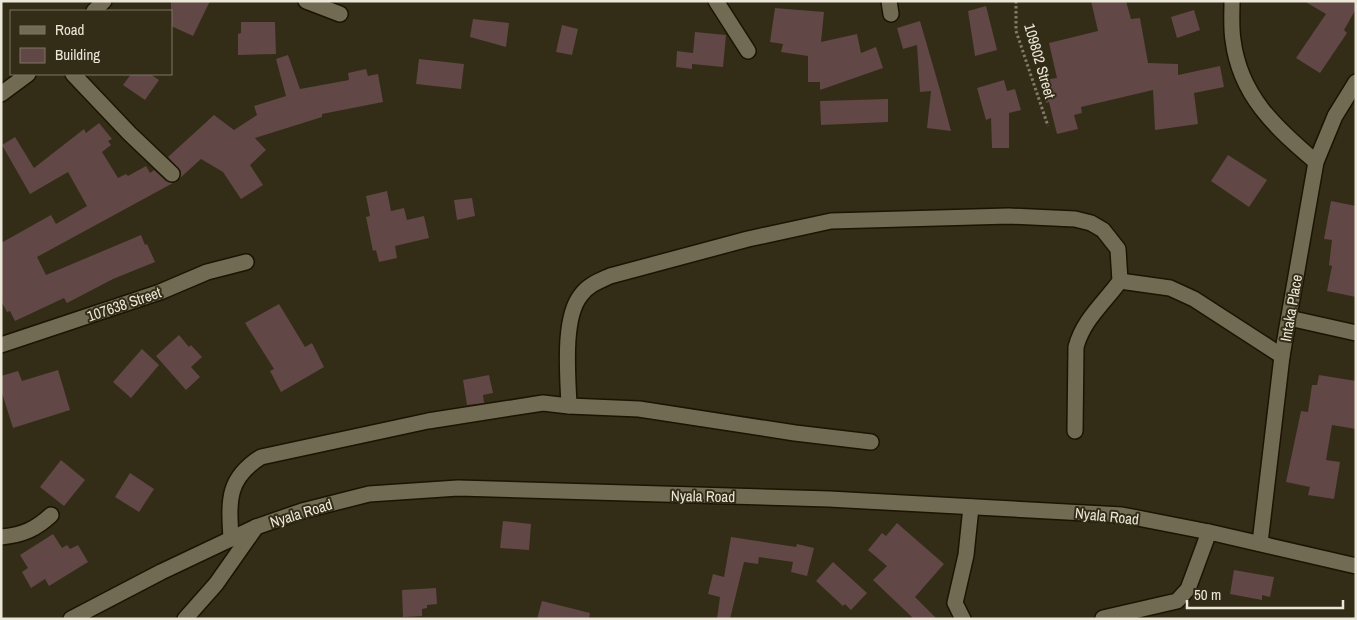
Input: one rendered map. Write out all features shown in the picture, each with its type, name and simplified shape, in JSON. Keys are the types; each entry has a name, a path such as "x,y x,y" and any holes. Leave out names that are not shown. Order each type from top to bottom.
{"street":[{"path":"95,10 104,1"},
{"path":"306,1 340,14"},
{"path":"716,1 748,51"},
{"path":"1232,1 1233,40 1239,68 1257,104 1280,131 1316,162"},
{"path":"1,94 27,75"},
{"path":"74,75 129,133 172,174"},
{"name":"Intaka Place","path":"1260,543 1282,356 1316,162 1336,116 1356,82"},
{"path":"569,406 567,353 572,310 580,296 590,286 610,276 748,238 831,222 1009,216 1075,219 1091,222 1103,230 1118,249 1120,281 1079,335 1076,347 1075,431"},
{"name":"107638 Street","path":"1,345 160,292 206,272 246,262"},
{"path":"1120,281 1170,288 1194,299 1282,356"},
{"path":"1289,318 1356,333"},
{"path":"231,539 229,503 233,489 238,477 248,465 261,457 428,420 543,403 639,409 794,433 871,442"},
{"name":"Nyala Road","path":"71,619 161,572 256,527 302,511 369,494 458,488 829,499 1122,515 1260,543 1356,566"},
{"path":"963,619 955,603 966,555 971,507"},
{"path":"1,537 14,536 38,527 51,515"},
{"path":"185,619 216,584 256,527"},
{"path":"1102,618 1177,601 1188,589 1209,532"}],"path":[{"name":"109802 Street","path":"1016,1 1016,31 1048,126"}],"building":[{"path":"171,1 210,1 193,36 172,26"},
{"path":"1091,1 1126,1 1131,19 1140,18 1148,63 1178,64 1178,75 1220,66 1224,87 1194,93 1198,124 1155,130 1153,90 1081,107 1082,113 1074,115 1078,129 1057,134 1049,102 1046,103 1043,80 1057,78 1049,43 1098,31"},
{"path":"1304,1 1356,1 1356,9 1344,30 1347,33 1320,73 1296,58 1326,14"},
{"path":"986,6 997,50 975,56 968,11"},
{"path":"775,8 824,12 821,42 857,34 861,53 876,47 883,68 820,90 820,82 808,82 808,56 781,52 783,44 770,42"},
{"path":"1194,10 1200,30 1177,38 1171,17"},
{"path":"473,19 509,23 506,47 470,37"},
{"path":"920,21 951,131 927,128 931,91 920,92 917,45 903,49 897,28"},
{"path":"241,22 275,22 276,54 238,55 238,34 241,33"},
{"path":"562,25 578,29 572,55 556,52"},
{"path":"695,32 726,35 723,67 692,64 692,69 676,67 677,51 693,53"},
{"path":"288,55 300,89 349,80 348,73 366,69 368,76 378,74 383,102 322,114 322,117 255,138 266,150 250,165 263,185 241,199 223,172 201,159 180,178 181,171 168,157 214,115 234,130 257,115 254,106 286,96 276,59"},
{"path":"419,59 464,64 461,89 416,84"},
{"path":"130,75 152,75 159,80 145,100 123,85"},
{"path":"1004,80 1007,91 1015,89 1021,110 1009,113 1009,148 992,148 991,118 986,120 977,88"},
{"path":"888,99 888,122 821,125 820,101"},
{"path":"99,123 112,139 108,141 111,145 102,152 118,178 126,174 128,176 146,166 150,173 154,170 166,181 173,183 37,257 46,275 141,235 155,262 113,279 67,303 64,298 15,321 10,311 7,312 1,301 1,243 51,215 56,224 87,206 68,172 30,194 2,145 15,137 34,168 84,129 86,133"},
{"path":"1228,155 1267,180 1249,207 1211,181"},
{"path":"387,191 391,211 404,208 407,220 424,216 429,238 395,246 397,258 379,262 376,250 373,251 366,217 370,216 366,196"},
{"path":"472,198 475,216 457,220 454,200"},
{"path":"1331,201 1356,206 1356,297 1327,291 1332,266 1329,265 1332,240 1324,239"},
{"path":"279,304 305,347 312,343 324,367 281,392 270,371 274,369 245,323"},
{"path":"179,335 189,347 191,345 202,357 191,367 200,377 186,390 156,356"},
{"path":"142,349 159,365 131,398 113,382"},
{"path":"58,370 70,410 13,428 1,390 1,376 18,371 22,381"},
{"path":"489,375 493,393 483,395 484,403 467,405 463,380"},
{"path":"1319,375 1356,381 1356,429 1332,425 1326,460 1340,462 1334,499 1308,495 1310,487 1286,482 1301,411 1308,412 1312,385 1317,385"},
{"path":"61,460 85,480 64,506 40,487"},
{"path":"130,473 154,489 139,512 115,497"},
{"path":"503,521 531,524 529,550 500,548"},
{"path":"897,523 944,564 915,597 937,619 914,619 873,580 887,566 868,550 882,533 886,536"},
{"path":"53,534 62,548 67,545 70,549 78,545 88,562 49,586 45,579 31,588 22,572 28,568 20,555"},
{"path":"731,537 796,547 797,544 814,548 807,576 791,572 793,562 759,557 758,564 744,562 730,619 717,619 720,597 708,594 713,574 724,577"},
{"path":"833,562 867,593 851,610 845,604 843,606 816,581"},
{"path":"1234,570 1274,577 1270,597 1262,595 1262,600 1230,594"},
{"path":"436,588 437,604 427,605 427,608 422,609 422,616 403,617 402,590"},
{"path":"542,601 590,613 589,619 537,619"}]}
